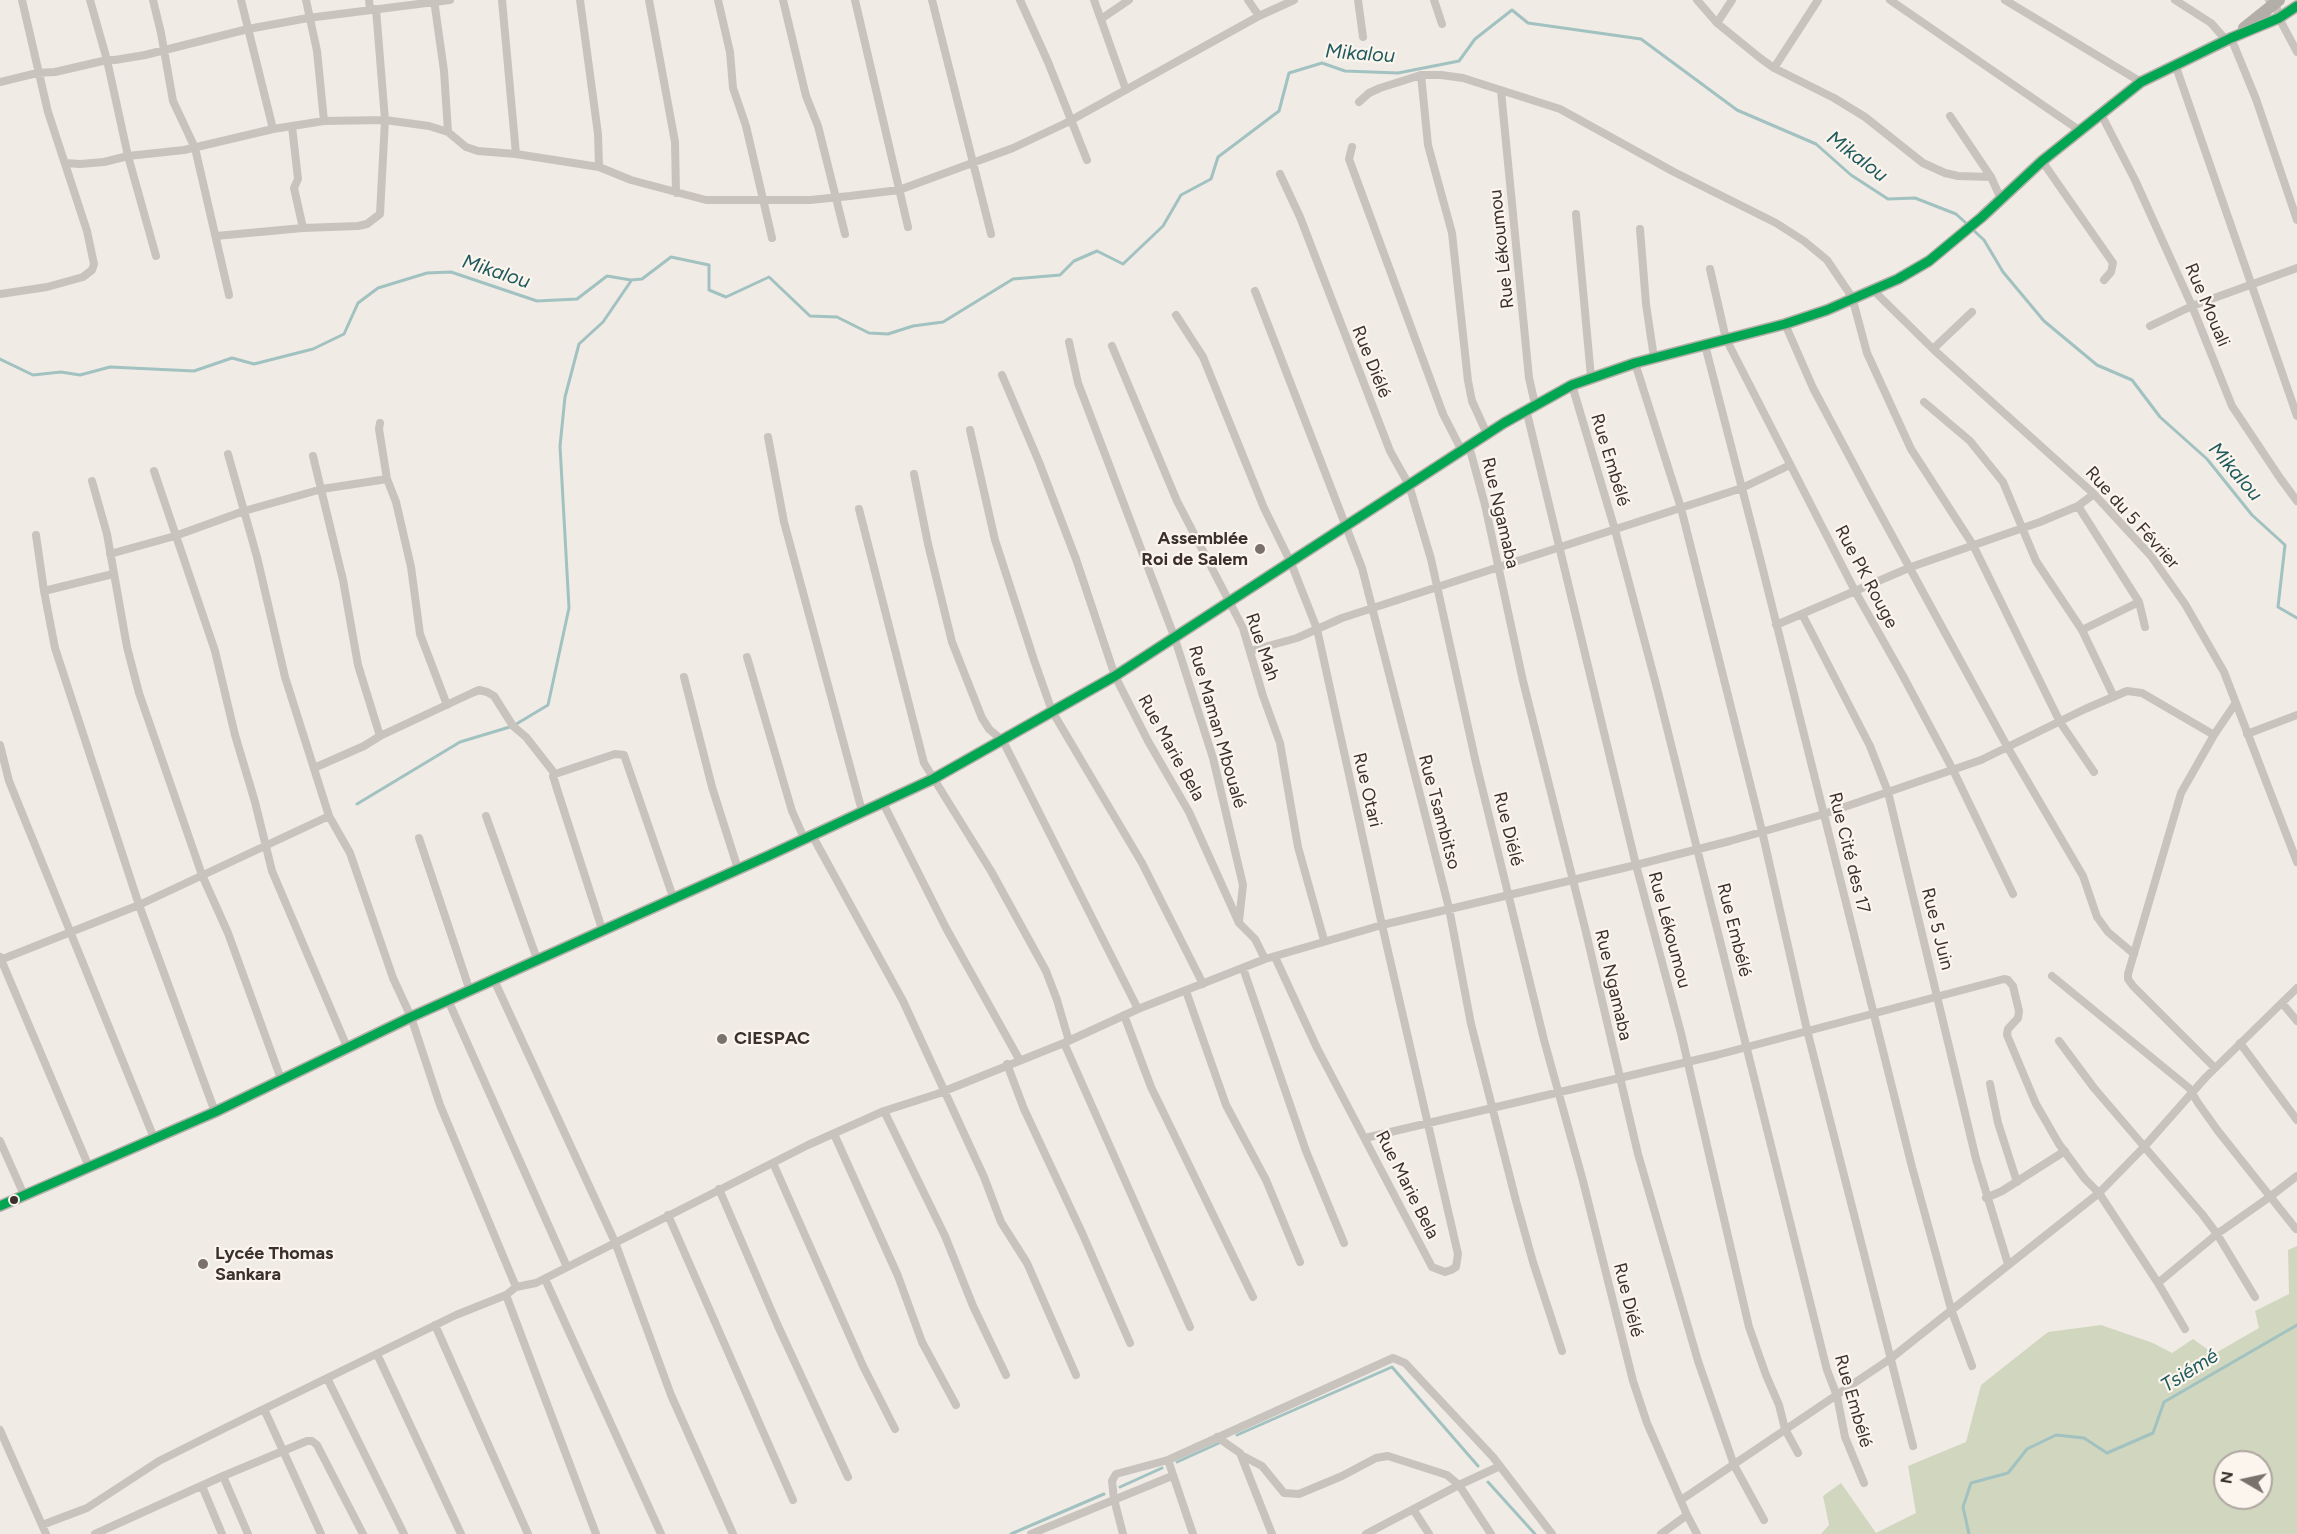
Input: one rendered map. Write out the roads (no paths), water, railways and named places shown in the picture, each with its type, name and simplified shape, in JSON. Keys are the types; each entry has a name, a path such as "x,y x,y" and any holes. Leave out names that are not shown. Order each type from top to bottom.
{"highway":[{"path":"2228,39 2275,1"},
{"path":"0,1206 215,1112 411,1017 933,778 1003,741 1115,676 1487,434 1572,385 1635,363 1785,324 1827,310 1852,297 1898,279 1929,261 1982,217 2042,161 2141,82 2228,39 2279,18 2297,6"}],"street":[{"path":"0,294 47,287 83,277 92,270 94,264 87,231 37,73 22,0"},
{"path":"90,0 107,60 128,156 156,256"},
{"path":"153,0 173,101 195,148 229,295"},
{"path":"241,0 273,129"},
{"path":"306,0 308,18 317,51 324,121"},
{"path":"216,236 303,228 358,226 367,224 380,214 385,120 373,9 369,0"},
{"path":"0,82 37,73 55,72 116,60 248,29 308,18 450,0"},
{"path":"502,0 516,154"},
{"path":"580,0 598,134 599,168"},
{"path":"649,0 675,142 676,193"},
{"path":"718,0 730,52 733,88 746,126 772,238"},
{"path":"783,0 806,96 818,126 845,234"},
{"path":"855,0 908,227"},
{"path":"932,0 991,234"},
{"path":"1020,0 1048,62 1087,160"},
{"path":"1094,0 1126,90"},
{"path":"1101,19 1129,0"},
{"path":"1248,0 1258,16"},
{"path":"65,163 104,162 128,156 195,148 273,129 324,121 385,120 429,126 448,132 466,147 478,152 516,154 599,168 676,193 706,200 837,198 899,190 972,164 1071,121 1258,16 1294,0"},
{"path":"1358,0 1364,38"},
{"path":"1434,0 1442,24"},
{"path":"1697,0 1717,23 1774,68 1849,107 1935,170 1958,176 1991,177"},
{"path":"1717,23 1732,0"},
{"path":"1774,68 1818,0"},
{"path":"1890,0 2079,130"},
{"path":"2005,0 2141,82"},
{"path":"2175,0 2211,23 2228,39 2260,110 2297,220"},
{"path":"434,1 444,71 448,132"},
{"path":"2275,1 2279,18 2297,52"},
{"path":"2175,64 2297,416"},
{"path":"1421,75 1428,145 1452,233 1468,381 1472,401 1487,434"},
{"path":"1359,102 1369,93 1380,88 1421,75 1450,75 1560,109 1674,172 1796,235 1827,260 1852,297 1867,353 1911,449 1973,545 2060,722 2094,772"},
{"name":"Rue Lékoumou","path":"1501,91 1531,407 1560,547 1636,865 1687,1061 1749,1327 1779,1405 1785,1429 1798,1453"},
{"name":"Rue Mouali","path":"2101,114 2135,180 2192,306 2232,406 2297,501"},
{"path":"1950,116 1991,177 2001,199"},
{"path":"292,126 298,179 294,188 303,228"},
{"name":"Rue Ngamaba","path":"1352,147 1349,159 1443,414 1466,448 1498,568 1523,681 1638,1154 1698,1361 1734,1465 1764,1520"},
{"path":"2042,161 2113,263 2111,272 2104,280"},
{"name":"Rue Diélé","path":"1280,174 1300,217 1390,451 1409,485 1438,588 1476,763 1633,1381 1647,1423 1697,1534"},
{"path":"1576,214 1591,377"},
{"path":"1640,229 1646,304 1654,358"},
{"path":"2150,326 2192,306 2297,268"},
{"name":"Rue PK Rouge","path":"1710,269 1726,339 1855,591 1953,770 2013,894"},
{"name":"Rue du 5 Février","path":"1872,289 1933,349 2094,494 2151,556 2186,604 2224,672 2297,862"},
{"name":"Rue Tsambitso","path":"1255,291 1362,568 1449,908 1471,1024 1533,1262 1562,1351"},
{"path":"1933,349 1972,312"},
{"name":"Rue Otari","path":"1176,315 1203,357 1264,508 1291,563 1317,629 1458,1260 1456,1267 1445,1272 1432,1267"},
{"path":"1785,324 1814,388 2007,748 2083,876 2097,917 2108,932 2134,954"},
{"name":"Rue Maman Mboualé","path":"1069,342 1078,383 1174,636 1213,758 1243,885 1239,923"},
{"name":"Rue Cité des 17","path":"1705,345 1912,1167 1951,1309 1972,1366"},
{"name":"Rue Mah","path":"1112,346 1177,501 1243,628 1280,743 1298,847 1324,940"},
{"path":"1635,363 1682,508 1762,831 1807,1030 1913,1446"},
{"name":"Rue Marie Bela","path":"1002,375 1039,462 1072,549 1115,676 1148,741 1189,812 1239,923 1255,939 1265,959"},
{"name":"Rue Embélé","path":"1572,385 1615,530 1699,850 1827,1370 1837,1396 1845,1437 1864,1483"},
{"path":"1924,402 1955,427 2003,482 2036,561 2082,630 2114,697"},
{"path":"380,423 387,479 396,502 411,567 420,634 447,705"},
{"path":"970,430 995,540 1052,711 1142,863 1203,984"},
{"path":"768,438 784,522 862,811"},
{"path":"228,454 285,677 329,816 350,853 393,978 411,1017 440,1105 516,1287"},
{"path":"313,456 343,580 358,665 380,736"},
{"path":"1250,651 1285,642 1372,608 1742,488 1790,465"},
{"path":"154,471 215,651 272,871 347,1047"},
{"path":"914,474 952,642 982,718 989,729 1003,741 1138,1009"},
{"path":"110,554 175,536 244,511 322,489 387,479"},
{"path":"92,481 139,693 202,874 228,933 281,1079"},
{"path":"1776,625 1911,567 2023,529 2078,506 2094,494"},
{"path":"2078,506 2139,602 2145,627"},
{"path":"859,509 924,763 991,871 1046,971 1057,1000 1066,1042 1190,1327"},
{"path":"36,535 55,648 140,905 215,1112"},
{"path":"44,591 113,574"},
{"path":"2082,630 2139,602"},
{"name":"Rue 5 Juin","path":"1802,614 1870,746 1888,792 1986,1198 2008,1264"},
{"path":"747,657 792,812 903,1001 945,1090 1001,1222 1027,1263 1076,1375"},
{"path":"684,677 712,787 738,869"},
{"path":"314,768 479,690 494,696 513,726 526,737 555,774"},
{"path":"42,1525 87,1508 159,1461 264,1409 435,1325 506,1295 516,1287 545,1279 668,1215 834,1134 884,1111 945,1090 1066,1042 1138,1009 1265,959 1324,940 1449,908 1699,850 1824,814 1953,770 2007,748 2127,691 2142,693 2214,735"},
{"path":"2215,1068 2130,983 2128,974 2181,794 2214,735 2235,704"},
{"path":"2247,734 2297,715"},
{"path":"0,745 9,782 154,1138"},
{"path":"555,774 615,754 624,754 673,897"},
{"path":"555,774 553,776 602,929"},
{"path":"882,801 946,928 1019,1059"},
{"path":"89,1167 0,959 140,905 329,816"},
{"path":"486,816 537,959"},
{"path":"419,838 470,991"},
{"name":"Rue Marie Bela","path":"1275,957 1317,1048 1432,1267"},
{"path":"1243,968 1306,1151 1344,1244"},
{"path":"2052,976 2192,1092 2218,1131 2296,1229"},
{"path":"1365,1138 1747,1046 1998,979 2008,980 2011,982 2019,1015 2008,1029 2007,1035 2036,1104 2059,1144 2085,1179 2099,1193 2185,1329"},
{"path":"494,980 615,1242 671,1395 733,1534"},
{"path":"1681,1500 1890,1359 2099,1193 2215,1068 2297,988"},
{"path":"1186,991 1226,1105 1266,1180 1300,1262"},
{"path":"448,1000 567,1267"},
{"path":"2282,1004 2297,1021"},
{"path":"1124,1015 1151,1088 1253,1297"},
{"path":"2058,1041 2094,1088 2217,1234 2255,1297"},
{"path":"2240,1043 2297,1120"},
{"path":"1007,1064 1024,1109 1083,1234 1130,1343"},
{"path":"1990,1084 1998,1123 2017,1182"},
{"path":"884,1111 945,1236 973,1306 1006,1375"},
{"path":"834,1134 898,1276 922,1342 956,1405"},
{"path":"0,1141 24,1195"},
{"path":"1986,1198 2017,1182 2065,1151"},
{"path":"773,1163 863,1366 895,1429"},
{"path":"2158,1283 2217,1234 2297,1176"},
{"path":"719,1190 778,1326 848,1477"},
{"path":"668,1215 793,1500"},
{"path":"545,1279 661,1534"},
{"path":"506,1295 596,1534"},
{"path":"435,1325 528,1534"},
{"path":"377,1354 461,1534"},
{"path":"1123,1534 1114,1499 1112,1481 1116,1474 1168,1460 1393,1358 1405,1363 1500,1466 1552,1534"},
{"path":"327,1378 404,1534"},
{"path":"264,1409 321,1534"},
{"path":"0,1430 46,1534"},
{"path":"1217,1437 1240,1455 1262,1466 1284,1493 1299,1494 1342,1476 1376,1458 1388,1456 1447,1475 1459,1485 1491,1534"},
{"path":"95,1534 222,1476 283,1450 312,1441 317,1445 363,1534"},
{"path":"1240,1455 1272,1534"},
{"path":"1168,1460 1193,1534"},
{"path":"1366,1534 1500,1466"},
{"path":"222,1476 248,1534"},
{"path":"1031,1534 1052,1530 1114,1499 1172,1476"},
{"path":"202,1486 222,1534"},
{"path":"1413,1509 1429,1534"},
{"path":"1661,1534 1687,1515"}],"waterway":[{"name":"Mikalou","path":"0,359 33,375 61,372 80,375 110,367 194,371 232,358 254,364 313,349 344,334 358,303 378,288 427,273 451,272 537,301 577,299 607,276 631,280 642,279 671,257 709,265 709,290 726,297 769,277 810,316 837,317 869,333 888,334 913,326 943,322 1013,279 1060,275 1074,261 1097,251 1123,264 1163,226 1181,195 1211,179 1218,157 1279,111 1289,73 1322,63 1345,71 1398,73 1459,61 1475,39 1512,10 1528,23 1641,39 1737,110 1816,144 1851,175 1888,199 1915,198 1956,214 1967,224"},
{"name":"Mikalou","path":"1971,228 1984,240 2003,272 2044,321 2097,365 2132,380 2160,417 2207,459 2252,515 2285,545 2278,607 2297,618"},
{"path":"357,804 460,742 513,726 548,705 569,608 560,446 565,397 579,344 603,322 631,281"},
{"name":"Tsiémé","path":"1969,1534 1963,1507 1971,1483 2008,1473 2027,1449 2056,1435 2084,1438 2107,1453 2153,1433 2164,1402 2297,1325"},
{"path":"1237,1435 1392,1367 1478,1466"},
{"path":"1177,1462 1219,1443"},
{"path":"1120,1487 1162,1468"},
{"path":"1488,1482 1535,1534"},
{"path":"1011,1534 1104,1494"}],"place":[{"name":"Assemblée Roi de Salem","path":"1260,549"},
{"name":"CIESPAC","path":"722,1039"},
{"name":"Lycée Thomas Sankara","path":"203,1264"}]}
